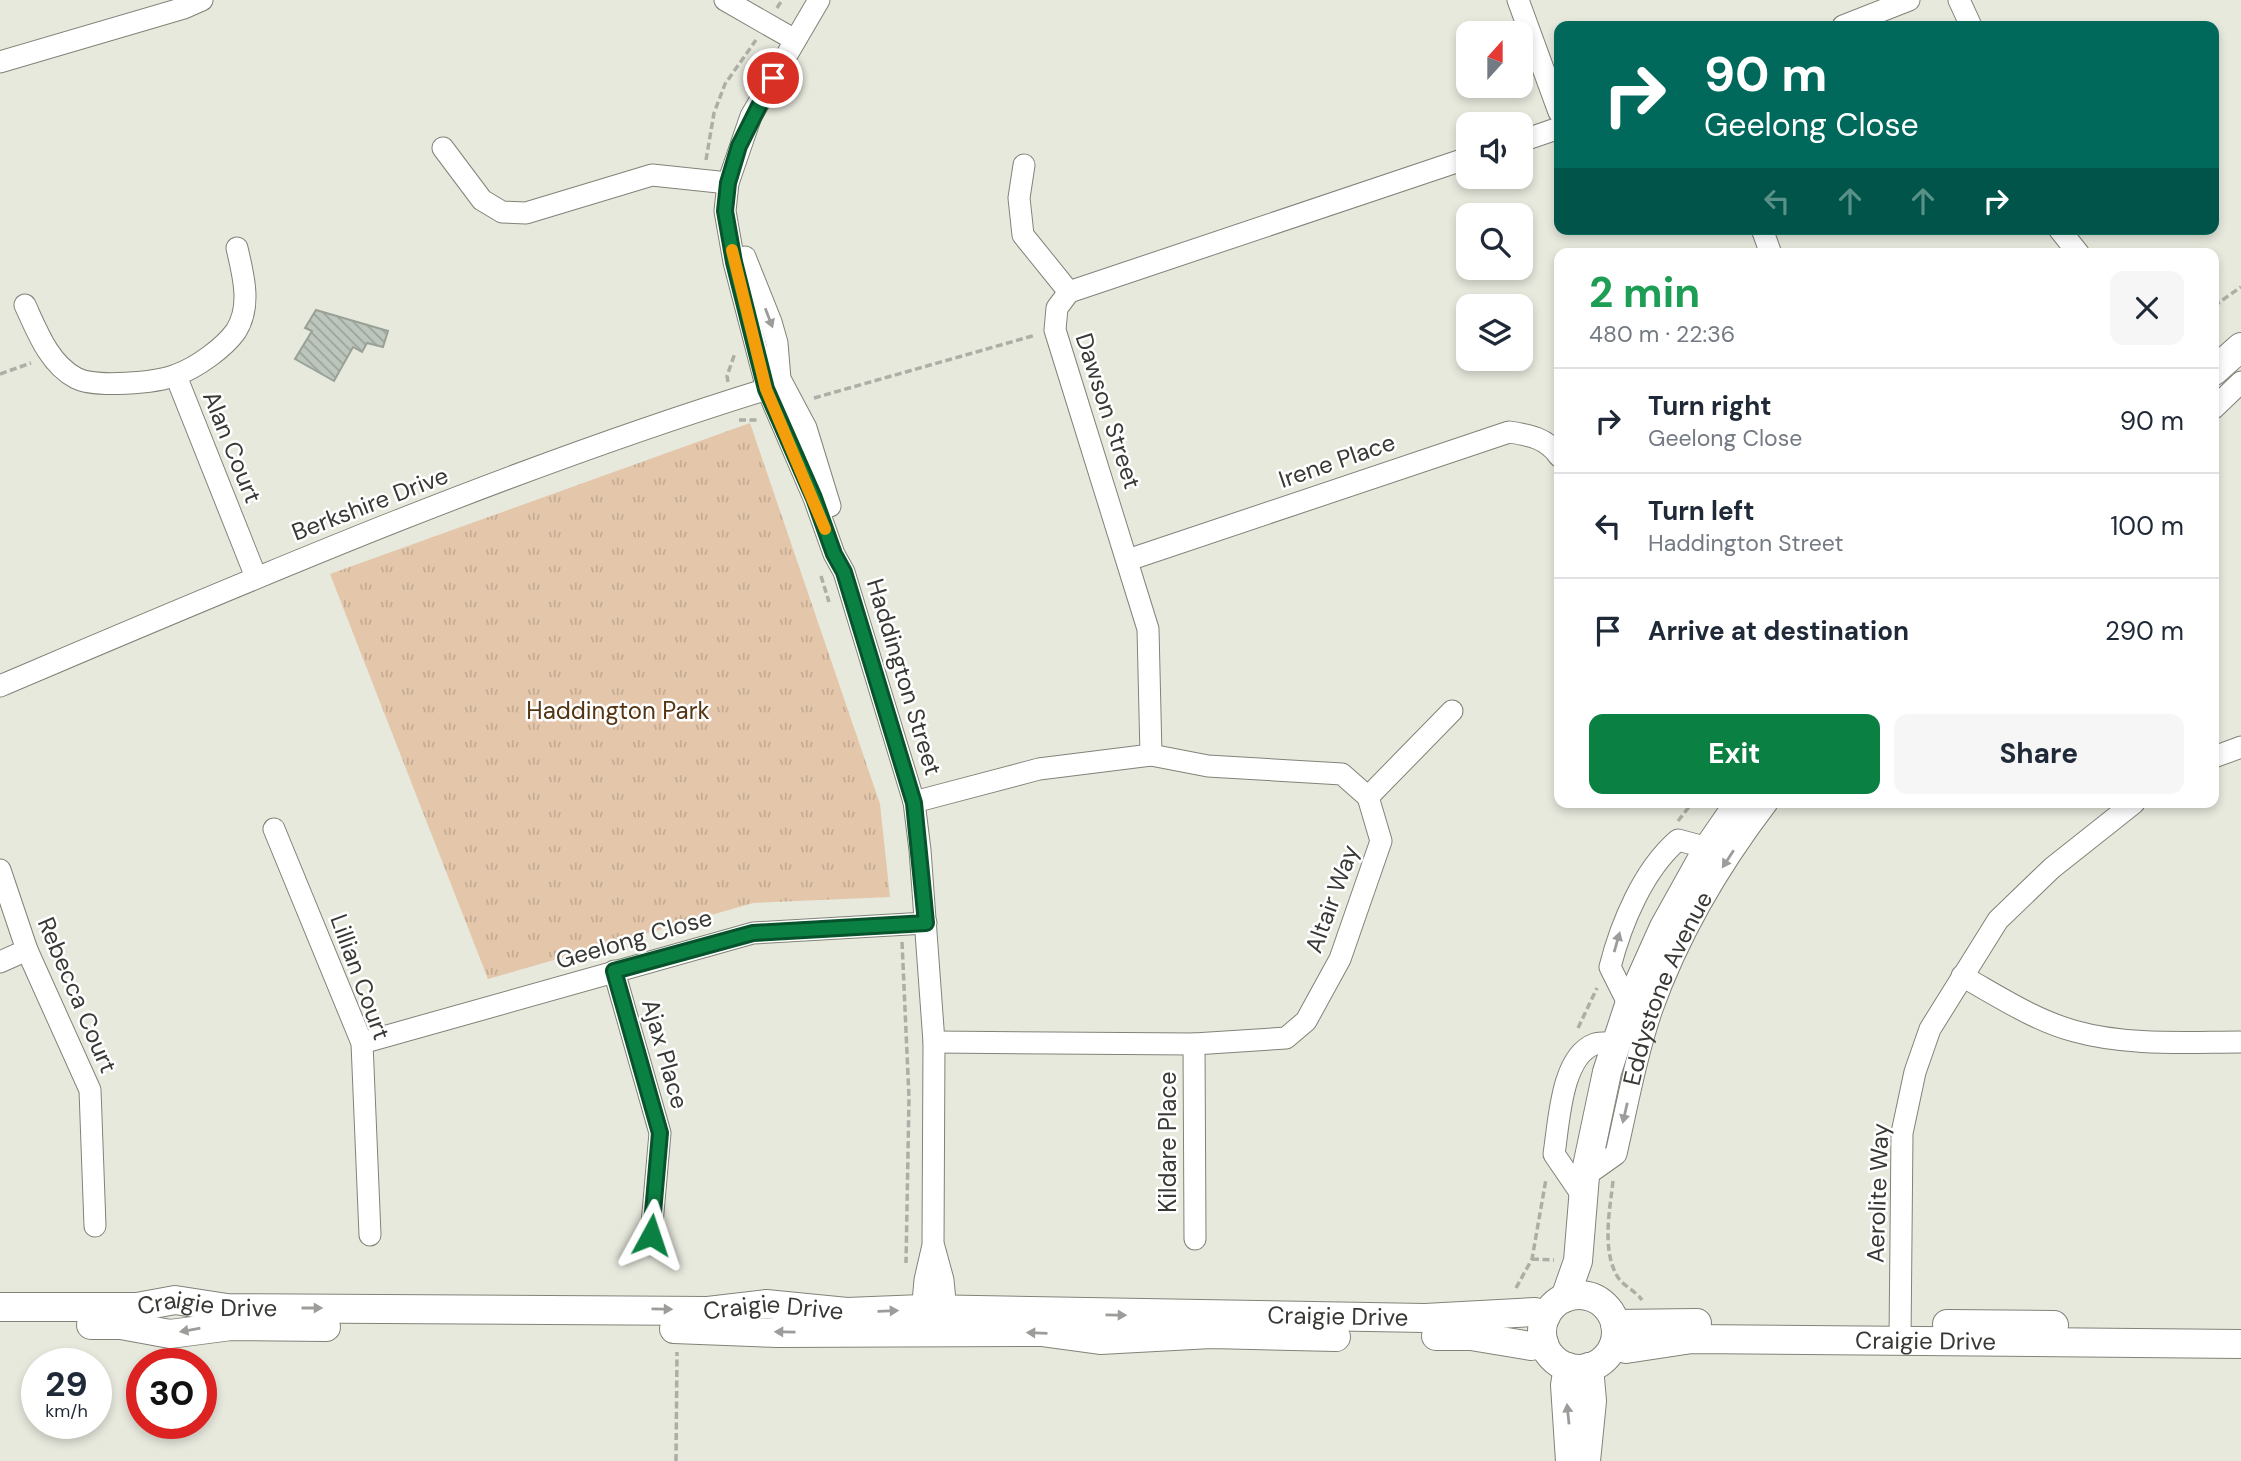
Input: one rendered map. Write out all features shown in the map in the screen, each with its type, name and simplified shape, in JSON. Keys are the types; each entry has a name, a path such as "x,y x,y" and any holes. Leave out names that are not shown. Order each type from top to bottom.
{"main road":[{"path":"2219,367 2241,347"},
{"name":"Eddystone Avenue","path":"1552,1319 1578,1261 1585,1187 1607,1072 1629,1004 1664,928 1708,848 1735,808"},
{"path":"1578,1261 1624,1319"},
{"path":"1586,1461 1592,1401 1579,1367 1551,1355 1552,1319 1587,1296 1624,1319"},
{"name":"Craigie Drive","path":"0,1307 137,1307 175,1300 227,1308 708,1311 766,1304 847,1312 934,1321 1041,1332 1100,1340 1211,1334 1471,1336 1531,1346 1552,1319 1514,1303 1412,1318 934,1321 549,1326 231,1326 170,1334 121,1325 0,1324"},
{"path":"1570,1461 1565,1385 1579,1367 1607,1356 1624,1319"},
{"name":"Craigie Drive","path":"1624,1319 1901,1332 2241,1326"},
{"name":"Craigie Drive","path":"1901,1332 1993,1344 2241,1344"}],"street":[{"path":"0,62 184,8 202,0"},
{"path":"725,0 795,40"},
{"name":"Haddington Street","path":"819,0 751,116 728,183 725,211 734,262 766,389 814,498 834,554 844,572 914,803 934,1042 934,1321"},
{"path":"1518,0 1554,99"},
{"path":"1856,21 1909,0"},
{"path":"1959,0 1969,21"},
{"path":"1533,137 1554,130"},
{"path":"443,148 482,200 502,212 526,213 652,175 728,183"},
{"path":"735,158 738,232 748,269 771,322 777,343 780,379 806,428 818,465 846,559 844,572"},
{"path":"1024,165 1019,198 1023,234 1069,292 1456,162"},
{"name":"Alan Court","path":"24,305 50,356 76,378 110,384 176,376 205,359 236,330 246,291 237,247"},
{"name":"Dawson Street","path":"1069,292 1057,308 1055,330 1148,629 1151,755"},
{"name":"Alan Court","path":"176,376 256,577"},
{"path":"2219,403 2241,382"},
{"name":"Berkshire Drive","path":"0,686 256,577 517,475 766,389"},
{"name":"Irene Place","path":"1128,560 1508,432 1531,435 1554,448"},
{"path":"914,803 1039,769 1151,755 1208,766 1342,774 1368,797 1452,711"},
{"path":"2219,755 2241,747"},
{"name":"Altair Way","path":"934,1042 1194,1044 1286,1038 1306,1021 1340,959 1381,841 1368,797"},
{"name":"Eddystone Avenue","path":"1616,1154 1652,1009 1672,962 1702,897 1764,808"},
{"name":"Aerolite Way","path":"1901,1332 1902,1133 1915,1072 1930,1029 1998,920 2052,868 2128,808"},
{"name":"Lillian Court","path":"274,829 362,1043 370,1235"},
{"path":"1610,967 1619,933 1663,853 1678,841 1708,848"},
{"name":"Rebecca Court","path":"0,870 27,950 90,1090 94,1226"},
{"name":"Geelong Close","path":"362,1043 753,933 926,923"},
{"path":"0,962 27,950"},
{"name":"Eddystone Avenue","path":"1610,967 1629,1004"},
{"name":"Ajax Place","path":"614,971 660,1133 651,1235"},
{"path":"1962,976 2023,1011 2074,1031 2149,1043 2241,1042"},
{"name":"Eddystone Avenue","path":"1573,1061 1594,1045 1618,1043"},
{"name":"Kildare Place","path":"1194,1044 1195,1239"},
{"path":"1573,1061 1564,1094 1554,1154 1585,1187 1616,1154"}],"path":[{"path":"703,181 714,113 725,85 782,0"},
{"path":"2219,302 2241,287"},
{"path":"792,405 1055,330"},
{"path":"736,350 727,376 740,422 768,419"},
{"path":"0,374 50,356"},
{"path":"817,565 830,605"},
{"path":"902,923 909,1098 906,1266"},
{"path":"1573,1061 1572,1042 1602,978 1610,967"},
{"path":"1514,1303 1532,1259 1547,1175 1554,1154"},
{"path":"1616,1154 1608,1230 1624,1319"},
{"path":"676,1461 677,1343"}],"green space":[{"name":"Haddington Park","path":"750,423 880,804 890,897 753,903 488,979 330,574"}],"building":[{"path":"316,310 388,331 383,347 367,343 362,352 353,347 334,381 295,359 312,331 305,328"}],"slow traffic":[{"path":"732,250 766,389 789,437 825,529"}],"route":[{"path":"651,1235 660,1133 614,971 753,933 926,923 914,803 844,572 834,554 789,437 766,389 734,262 725,211 728,183 751,116 773,78"}]}
